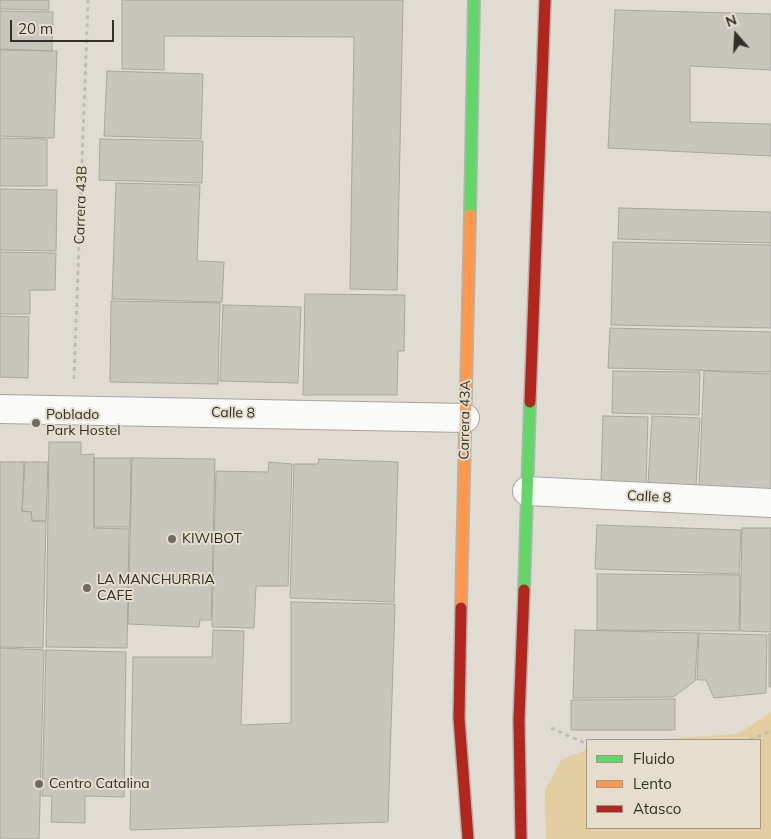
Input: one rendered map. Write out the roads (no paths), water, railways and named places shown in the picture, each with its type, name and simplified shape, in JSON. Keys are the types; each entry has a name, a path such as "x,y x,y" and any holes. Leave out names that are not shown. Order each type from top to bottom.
{"main road":[{"name":"Carrera 43A","path":"468,839 459,718 474,0"},
{"path":"521,839 519,720 545,0"}],"street":[{"name":"Calle 8","path":"0,409 466,418"},
{"name":"Calle 8","path":"526,491 771,503"}],"place":[{"name":"Poblado Park Hostel","path":"36,423"},
{"name":"KIWIBOT","path":"172,539"},
{"name":"LA MANCHURRIA CAFE","path":"87,588"},
{"name":"Centro Catalina","path":"39,784"}]}
